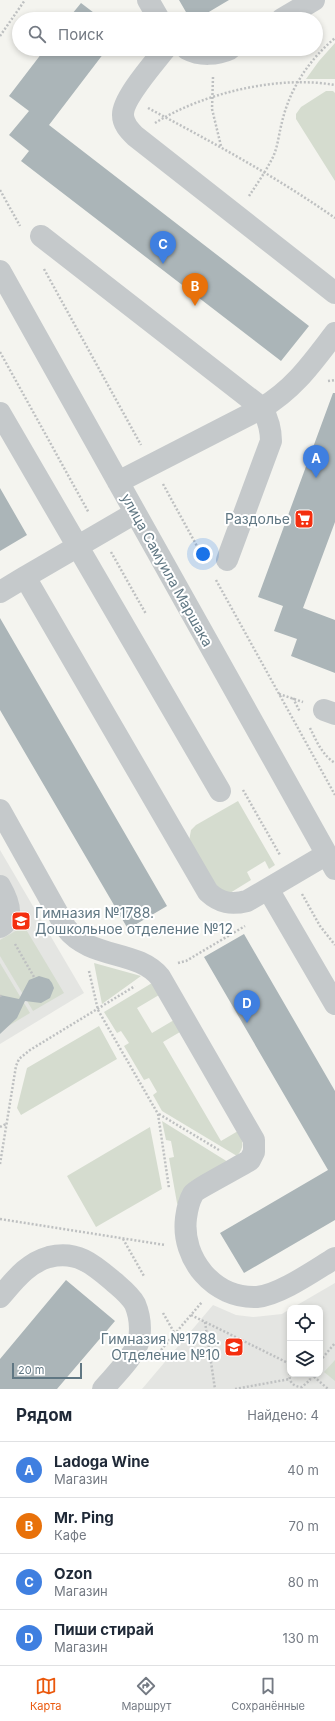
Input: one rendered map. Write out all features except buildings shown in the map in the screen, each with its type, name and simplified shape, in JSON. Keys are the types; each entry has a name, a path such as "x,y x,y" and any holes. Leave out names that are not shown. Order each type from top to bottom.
{"street":[{"path":"148,0 155,12"},
{"path":"294,12 314,0"},
{"path":"160,56 128,98 123,108 123,116 126,127 135,136 335,293"},
{"path":"32,233 262,408 269,420 271,441 217,562"},
{"name":"улица Самуила Маршака","path":"0,271 331,862"},
{"path":"118,482 262,408 278,398 301,377 335,333"},
{"path":"0,413 220,791"},
{"path":"0,592 135,513"},
{"path":"25,577 208,892 216,899 225,903 235,904 247,901 268,888 331,862"},
{"path":"0,810 66,928 77,940 92,948 145,964 154,970 160,977 254,1140 254,1152 250,1160 194,1193 187,1208 185,1227 189,1249 198,1268 206,1278 226,1291 241,1296 257,1297 273,1294 335,1258"},
{"path":"0,886 8,902 9,909 8,918 2,926"},
{"path":"268,888 335,1004"},
{"path":"0,1297 22,1272 35,1263 50,1257 62,1256 76,1257 91,1262 126,1292 134,1304 140,1318 138,1342 130,1357 103,1389"}],"path":[{"path":"17,12 25,0"},
{"path":"0,36 12,19"},
{"path":"323,49 335,38"},
{"path":"221,146 215,125 212,97 213,75 222,56"},
{"path":"237,216 273,157 287,105 297,82 309,64 316,56"},
{"path":"135,136 157,121 212,97 252,87 297,82 335,85"},
{"path":"128,98 221,146 265,172 335,218"},
{"path":"0,190 32,233"},
{"path":"42,265 152,464 217,562"},
{"path":"215,578 335,795"},
{"path":"293,698 304,718"},
{"path":"307,724 321,749 335,763"},
{"path":"2,926 34,977"},
{"path":"174,964 186,961 246,926"},
{"path":"92,948 89,970 98,1010 158,1114 171,1195"},
{"path":"0,1164 16,1066 19,1059 30,1050 98,1010"},
{"path":"158,1114 242,1165"},
{"path":"0,1127 6,1123"},
{"path":"0,1219 172,1246"},
{"path":"175,1334 216,1285"},
{"path":"191,1315 287,1363"},
{"path":"205,1322 215,1389"},
{"path":"323,1357 335,1343"},
{"path":"235,1389 290,1379 292,1384 302,1388 310,1380 310,1377"},
{"path":"314,1377 328,1389"}],"shaded area":[{"path":"335,43 335,79 306,79 319,61"},
{"path":"326,91 333,91 335,93 335,181 296,119 296,114 301,107"},
{"path":"238,801 275,865 269,869 265,861 247,872 251,880 230,893 221,893 189,841 191,830 196,825"},
{"name":"Гимназия №1788. Дошкольное отделение №12","path":"0,850 84,993 0,1044"},
{"path":"24,926 64,993 33,1011 0,956 0,940"},
{"path":"0,963 30,1013 0,1031"},
{"path":"94,963 141,976 102,1004"},
{"path":"152,983 159,995 137,1008 152,1033 174,1020 180,1032 163,1042 221,1141 238,1131 241,1138 242,1147 237,1156 162,1111 153,1095 157,1092 149,1078 144,1080 124,1046 129,1043 121,1031 117,1033 104,1012"},
{"path":"99,1026 117,1059 21,1115 17,1108 27,1068"},
{"path":"162,1121 228,1162 180,1208 177,1203 169,1158 174,1157 171,1141 166,1140"},
{"path":"150,1127 162,1189 96,1227 67,1176"},
{"name":"Гимназия №1788. Отделение №10","path":"335,1283 335,1389 142,1389 213,1305 236,1315 253,1317 282,1314 287,1311 287,1377 323,1377 323,1305 297,1305"},
{"path":"335,1360 335,1381 324,1372"}],"place":[{"name":"Ozon","path":"163,264"},
{"name":"Mr. Ping","path":"195,306"},
{"name":"Ladoga Wine","path":"316,478"},
{"name":"Раздолье","path":"304,519"},
{"name":"Гимназия №1788. Дошкольное отделение №12","path":"21,921"},
{"name":"Пиши стирай","path":"247,1023"},
{"name":"Гимназия №1788. Отделение №10","path":"234,1347"}]}
